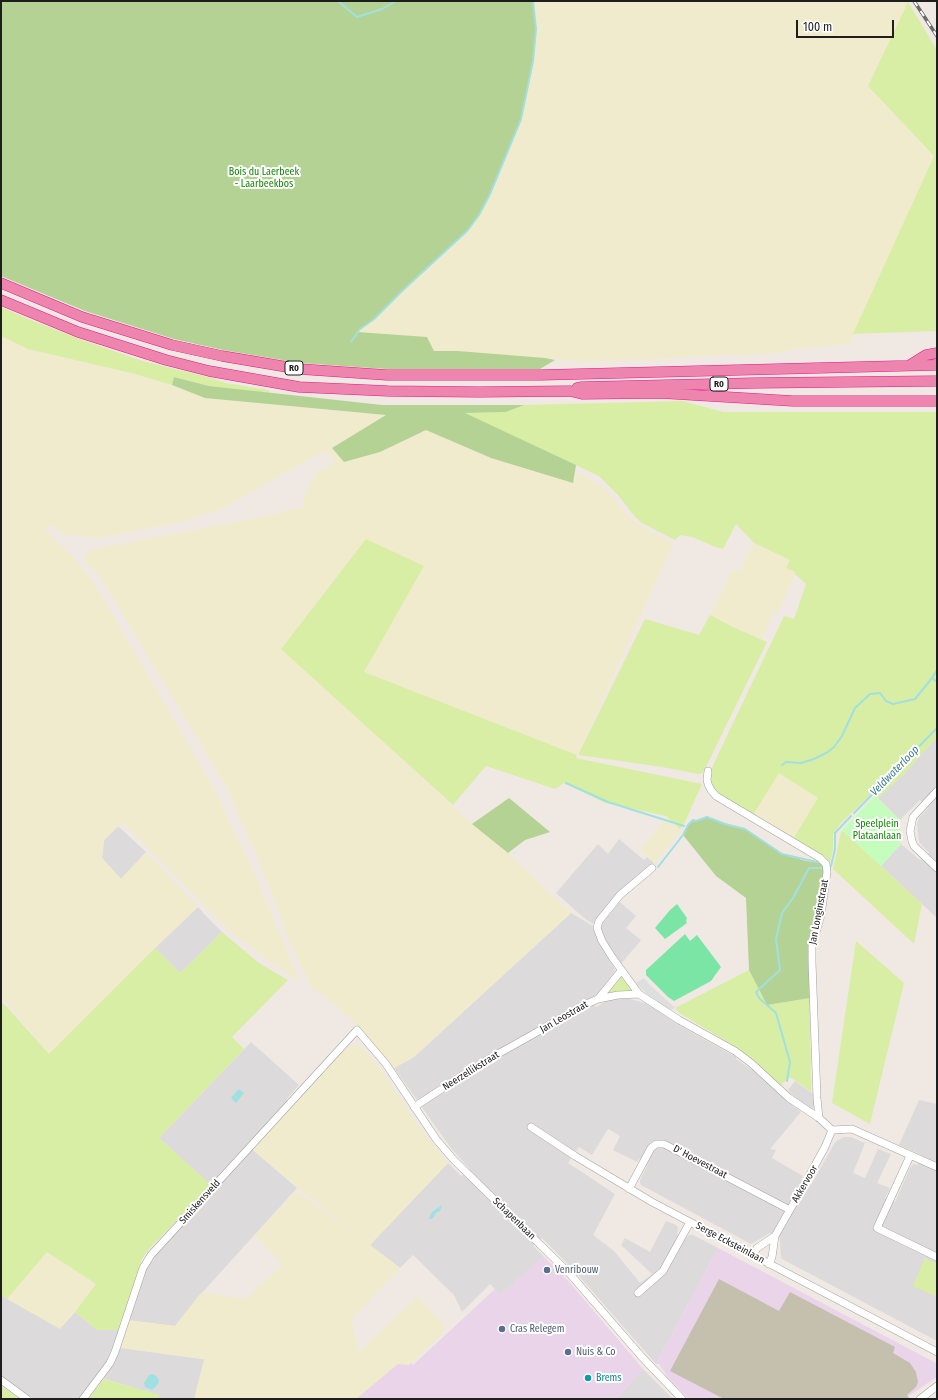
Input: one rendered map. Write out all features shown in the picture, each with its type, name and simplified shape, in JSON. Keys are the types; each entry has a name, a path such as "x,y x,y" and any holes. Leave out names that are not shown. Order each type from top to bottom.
{"highway":[{"name":"R0","path":"1,283 82,317 172,346 299,369 387,375 540,375 937,365"},
{"name":"R0","path":"1,300 78,332 166,360 209,371 299,387 388,391 480,392 570,391 582,387 614,386 937,381"},
{"path":"909,366 926,355 937,353"},
{"path":"570,391 582,394 660,393 794,401 937,401"}],"street":[{"name":"Jan Longinstraat","path":"708,772 708,784 716,796 820,858 826,864 827,872 821,915 812,946 819,1118"},
{"path":"937,791 913,817 910,831 914,846 937,868"},
{"path":"652,868 620,895 600,921 597,928 602,941 638,994 679,1020 735,1051 751,1063 789,1098 819,1118 832,1130 852,1129 937,1167"},
{"name":"Jan Leostraat","path":"598,999 621,971"},
{"name":"Jan Leostraat","path":"530,1036 584,1004 598,999 618,995 638,994"},
{"name":"Schapenbaan","path":"357,1030 386,1064 414,1107 453,1159 570,1274 641,1356 682,1399"},
{"name":"Smiskensveld","path":"83,1399 110,1363 143,1268 151,1255 357,1030"},
{"name":"Neerzellikstraat","path":"414,1107 480,1064 530,1036"},
{"name":"Serge Ecksteinlaan","path":"531,1127 629,1189 936,1352"},
{"name":"Akkervoor","path":"770,1264 775,1236 825,1147 832,1130"},
{"name":"D' Hoevestraat","path":"629,1189 651,1148 656,1144 664,1144 790,1210"},
{"path":"910,1156 877,1228 937,1256"},
{"path":"638,1293 663,1271 690,1222"},
{"name":"Akkervoor","path":"753,1255 757,1248 775,1236"},
{"path":"1,1380 27,1399"},
{"path":"920,1399 937,1386"}],"shaded area":[{"path":"533,1 908,1 868,86 934,156 850,344 802,348 777,353 585,362 458,351 434,351 357,332 374,319 467,231 479,215 490,194 521,119 533,61 536,29"},
{"path":"1,336 28,349 135,374 172,385 205,398 387,415 332,448 344,462 380,452 426,430 491,458 572,483 575,473 586,476 606,490 627,515 639,525 673,544 577,755 364,672 424,566 366,539 281,648 472,824 508,853 571,913 414,1057 394,1068 360,1027 326,997 311,987 284,929 285,928 264,873 226,786 99,575 83,560 90,550 271,515 304,506 304,495 317,472 336,463 324,451 217,511 176,523 98,538 62,534 51,524 45,530 71,555 95,584 215,790 256,877 299,979 297,980 290,976 228,930 123,822 104,840 102,858 121,879 146,852 198,907 155,948 49,1055 1,997"},
{"path":"753,543 790,560 795,574 778,614 773,612 762,640 710,615 732,570 739,573"},
{"path":"937,737 937,918 881,866 901,844 920,860 929,853 919,842 917,824 919,818 928,808 920,800 900,820 878,798 904,774"},
{"path":"779,773 819,798 793,839 753,815"},
{"path":"664,821 675,825 681,830 655,863 640,850"},
{"path":"118,826 146,852 121,879 102,858 104,840"},
{"path":"619,839 644,860 647,857 654,863 636,877 616,896 593,924 556,893 598,844 608,854"},
{"path":"620,902 636,916 626,928 641,940 620,965 610,960 615,970 614,973 597,995 588,999 596,1007 608,1000 616,998 630,999 648,1004 682,1027 736,1057 736,1059 752,1070 792,1104 793,1095 788,1090 795,1081 813,1094 815,1106 811,1110 794,1096 792,1105 801,1112 770,1149 776,1150 772,1158 803,1176 801,1180 811,1185 834,1144 844,1137 851,1137 865,1143 853,1173 865,1178 878,1149 891,1154 877,1183 890,1188 885,1198 895,1202 911,1166 914,1164 917,1165 922,1155 899,1145 919,1100 937,1104 937,1341 782,1259 780,1238 770,1233 751,1244 643,1186 640,1184 640,1180 648,1164 639,1159 637,1162 613,1150 620,1136 608,1129 592,1155 579,1147 568,1163 615,1194 593,1235 614,1251 640,1283 652,1274 621,1245 625,1238 650,1252 666,1221 676,1225 678,1228 677,1234 686,1238 689,1235 693,1235 718,1248 656,1364 572,1268 542,1238 533,1246 543,1256 501,1295 490,1284 462,1312 454,1295 413,1255 400,1268 370,1245 448,1163 461,1176 470,1169 451,1148 421,1106 456,1083 452,1078 423,1099 417,1100 394,1068 414,1057 571,913 598,929"},
{"path":"198,907 222,932 180,973 155,948"},
{"path":"644,978 675,1008 670,1010 647,994 636,983"},
{"path":"251,1042 299,1085 286,1100 287,1101 247,1145 297,1188 200,1295 175,1326 129,1321 144,1272 151,1260 215,1189 159,1138"},
{"path":"359,1044 379,1067 415,1121 448,1163 370,1245 400,1268 351,1320 359,1352 417,1297 444,1324 443,1333 409,1365 398,1364 356,1399 194,1399 204,1359 121,1348 129,1320 175,1326 201,1293 246,1299 282,1265 255,1235 296,1191 359,1236 253,1150 341,1053 349,1047"},
{"path":"718,1248 936,1363 937,1377 904,1399 689,1399 669,1379 659,1364 656,1364"},
{"path":"47,1252 96,1284 60,1329 7,1299"},
{"path":"543,1256 570,1283 643,1369 616,1399 350,1399 402,1354 413,1365 495,1289 502,1294"},
{"path":"719,1279 779,1311 790,1292 895,1347 893,1353 910,1363 916,1372 918,1382 916,1387 907,1395 910,1399 724,1399 670,1371"},
{"path":"1,1295 60,1328 75,1312 97,1330 120,1330 106,1362 79,1399 34,1399 1,1376"},
{"path":"121,1348 238,1364 219,1399 157,1399 159,1395 104,1379"},
{"path":"643,1369 673,1399 616,1399"}],"green space":[{"name":"Bois du Laerbeek - Laarbeekbos","path":"1,1 533,1 536,29 533,61 521,119 490,194 479,215 467,231 374,319 357,332 427,337 434,351 458,351 555,360 540,369 387,369 300,363 223,350 174,339 85,311 1,276"},
{"path":"908,2 937,50 937,331 853,334 934,156 868,86"},
{"path":"1,307 85,341 143,361 226,383 269,390 269,393 209,386 174,377 172,385 135,374 28,349 1,336"},
{"path":"174,377 209,386 382,405 524,405 506,412 465,413 576,465 573,483 491,458 426,430 380,452 344,462 332,448 386,415 205,398 172,385"},
{"path":"683,401 723,412 937,412 937,737 904,774 878,798 875,796 874,791 840,824 833,834 833,849 830,862 793,839 818,798 779,773 753,815 722,798 713,788 709,780 714,763 784,616 794,619 806,584 795,574 795,572 786,568 790,560 754,543 736,524 723,549 692,537 680,535 675,540 642,523 599,476 464,413 506,412 524,405"},
{"path":"366,539 424,566 364,672 577,755 576,758 702,784 684,824 680,829 666,816 605,803 564,783 555,789 486,766 453,805 281,649"},
{"path":"710,615 767,642 703,773 698,774 662,767 579,755 645,619 699,635"},
{"name":"Speelplein Plataanlaan","path":"875,796 900,820 901,844 881,866 842,830"},
{"path":"509,798 550,832 525,840 508,853 472,824"},
{"path":"707,817 725,824 745,829 782,854 806,861 823,863 825,867 818,913 810,998 767,1005 749,970 746,898 716,876 683,835 688,825 693,820 696,821"},
{"path":"842,830 922,904 914,944 833,869"},
{"path":"677,904 687,918 687,923 665,939 655,928"},
{"path":"222,932 259,963 288,980 232,1037 244,1049 159,1138 211,1185 149,1249 142,1259 120,1330 97,1330 75,1312 96,1284 47,1252 7,1299 1,1295 1,1003 5,1005 49,1054 155,948 180,973"},
{"path":"685,934 690,941 697,935 721,967 711,981 674,1001 646,975 646,970"},
{"path":"856,941 904,983 870,1124 832,1103"},
{"path":"749,970 767,1005 810,998 811,1092 790,1077 781,1085 739,1049 681,1014 675,1008"},
{"path":"621,977 631,987 631,990 629,992 606,994 617,979"},
{"path":"925,1258 937,1264 937,1297 913,1286"},
{"path":"104,1379 160,1395 157,1399 88,1399"},
{"path":"1,1386 20,1399 1,1399"}],"water":[{"path":"239,1089 244,1093 236,1103 231,1098"},
{"path":"442,1205 440,1211 436,1213 432,1219 429,1219 432,1212"},
{"path":"152,1374 158,1378 159,1381 152,1390 145,1387 144,1383 149,1375"}],"waterway":[{"path":"338,1 357,17 382,9 396,1"},
{"path":"351,342 360,329 374,319 467,231 479,215 490,194 521,119 533,61 536,29 533,1"},
{"path":"932,678 937,670"},
{"path":"782,765 786,762 801,763 814,759 828,752 834,747 842,736 855,708 870,694 880,693 886,701 893,704 915,699 932,678 937,682"},
{"name":"Veldwaterloop","path":"854,813 937,728"},
{"path":"566,783 608,802 684,826"},
{"name":"Veldwaterloop","path":"829,866 831,866 835,849 835,833 851,816"},
{"path":"658,867 683,835 688,825 693,820 696,821 707,817 725,824 745,829 782,854 817,862"},
{"name":"Veldwaterloop","path":"787,1081 790,1062 776,1013 759,998 756,992 780,970 776,939 782,913 793,898 809,868 823,868"}],"railway":[{"path":"914,1 937,36"}],"place":[{"name":"Venribouw","path":"547,1270"},
{"name":"Cras Relegem","path":"502,1329"},
{"name":"Nuis & Co","path":"568,1352"},
{"name":"Brems","path":"588,1378"}]}
